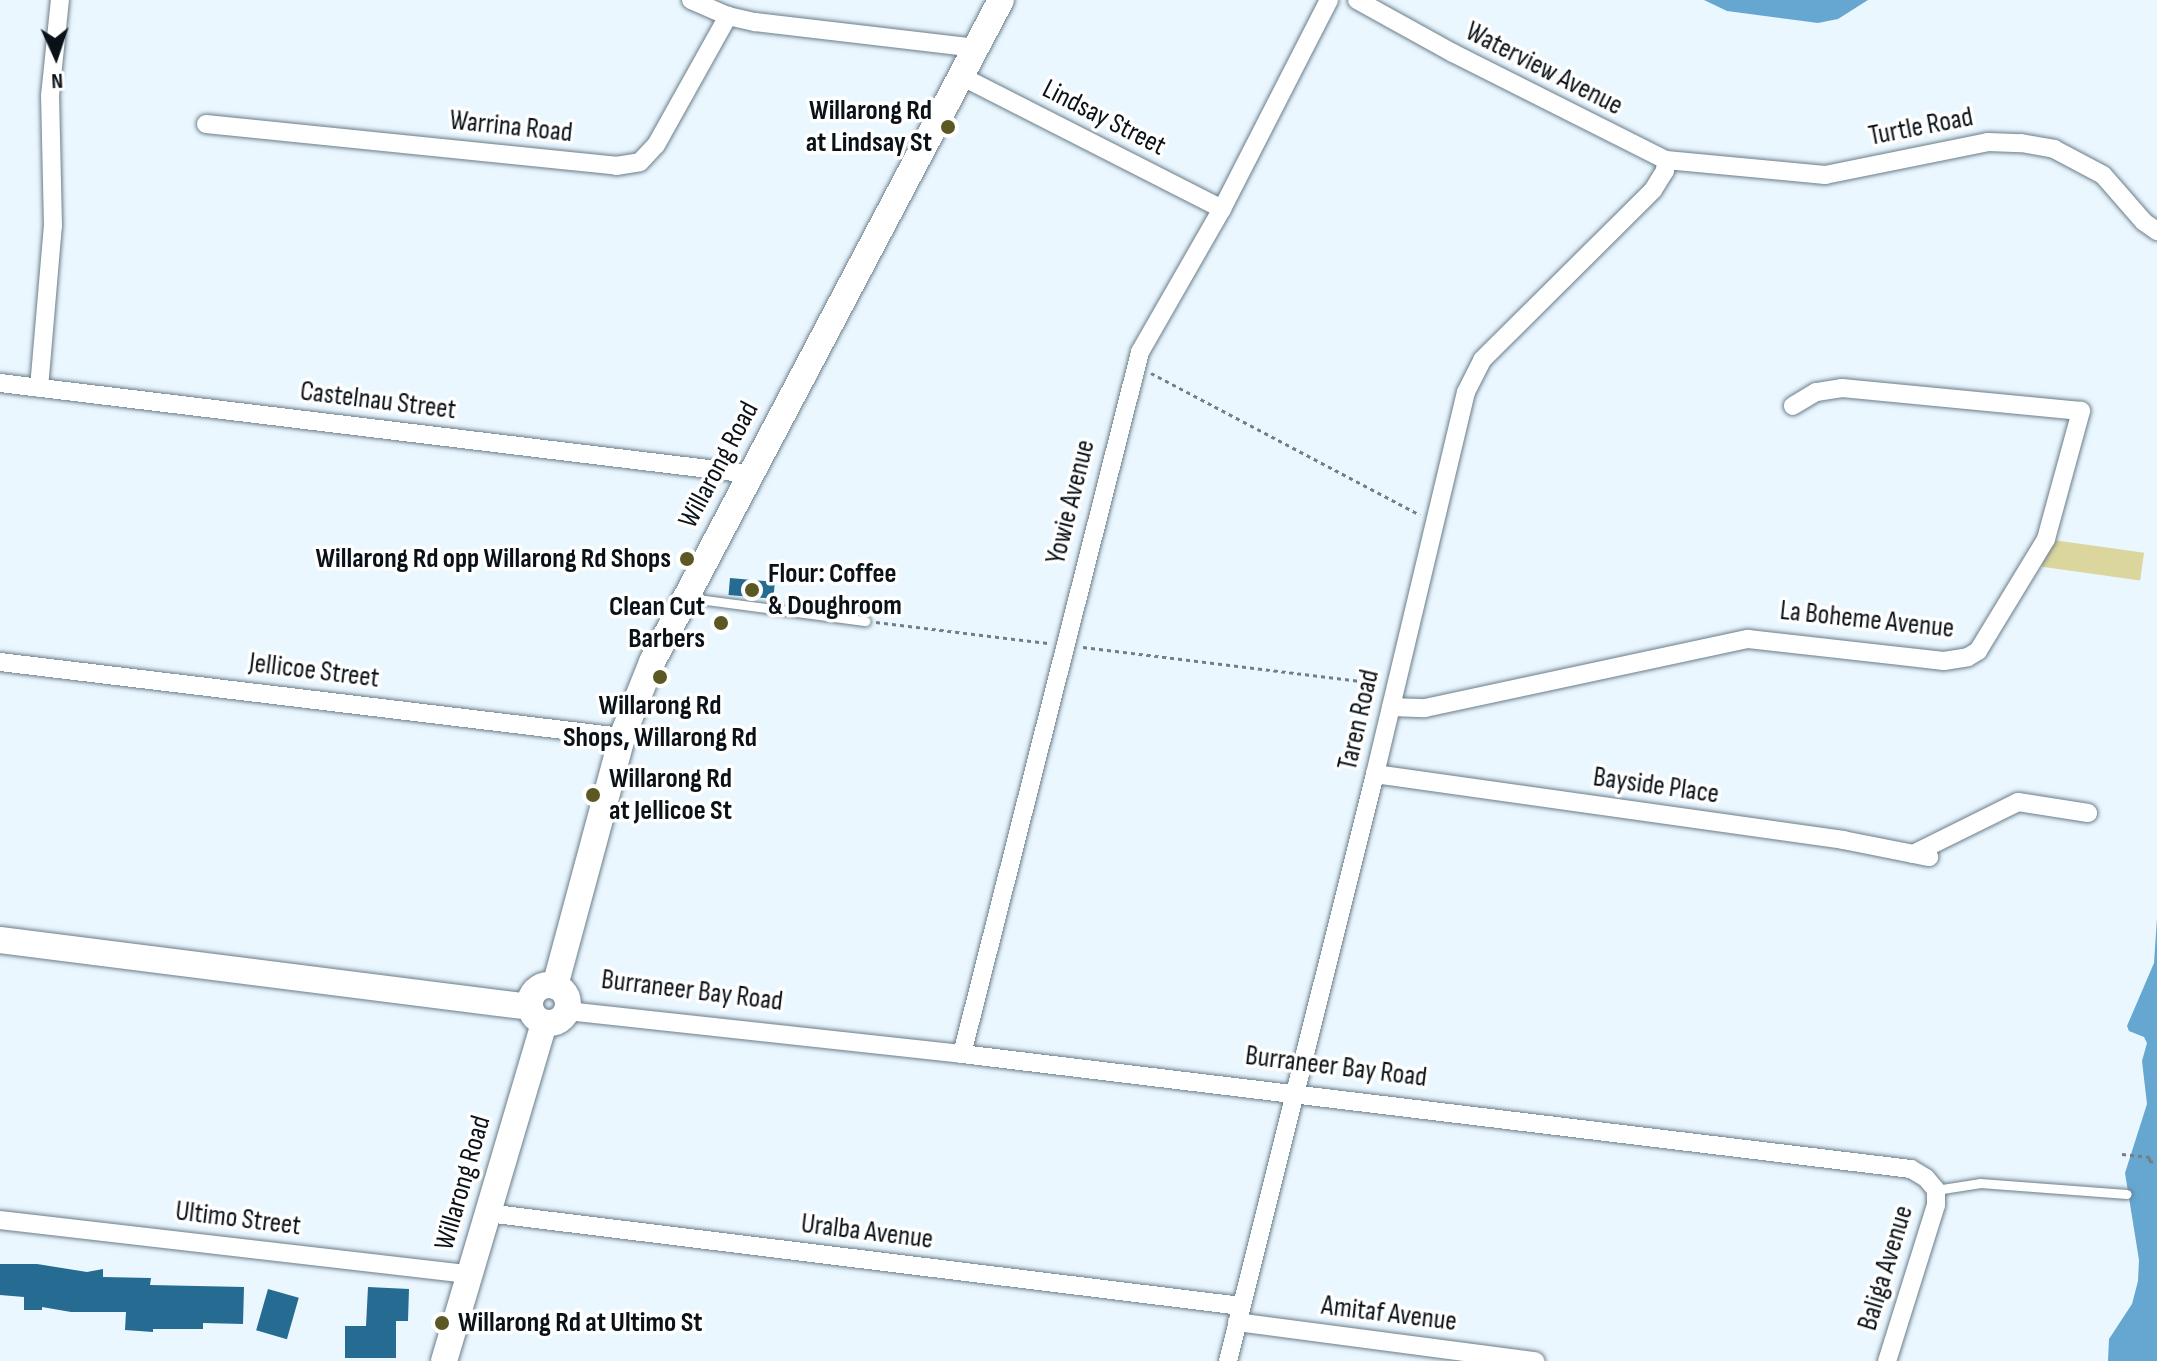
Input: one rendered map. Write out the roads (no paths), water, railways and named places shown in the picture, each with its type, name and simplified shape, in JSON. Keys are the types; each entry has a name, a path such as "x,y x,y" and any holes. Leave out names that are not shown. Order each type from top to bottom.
{"street":[{"path":"39,388 53,226 50,96 60,0"},
{"path":"691,0 728,16 976,48"},
{"name":"Willarong Road","path":"444,1361 547,1013 536,989 555,986 622,737 652,662 1001,0"},
{"name":"Yowie Avenue","path":"962,1054 1136,365 1150,331 1222,209 1329,0"},
{"name":"Waterview Avenue","path":"1357,0 1481,68 1666,160"},
{"name":"Warrina Road","path":"206,124 616,166 640,162 656,145 728,16"},
{"name":"Lindsay Street","path":"961,76 1222,209"},
{"name":"Turtle Road","path":"1666,160 1825,175 1988,142 2021,143 2054,149 2103,175 2144,222 2157,231"},
{"name":"Taren Road","path":"1228,1361 1375,774 1466,392 1482,360 1653,190 1665,171 1666,160"},
{"name":"Castelnau Street","path":"0,383 750,474"},
{"name":"La Boheme Avenue","path":"1391,707 1425,708 1748,639 1944,661 1968,657 1978,651 2046,539 2081,411 1842,388 1816,392 1793,406"},
{"name":"Jellicoe Street","path":"0,662 622,737"},
{"name":"Bayside Place","path":"1375,774 1843,840 1921,855 2018,802 2088,813"},
{"name":"Burraneer Bay Road","path":"0,940 547,1013 962,1054 1891,1165 1911,1169 1926,1178 1936,1190"},
{"name":"Baliga Avenue","path":"1887,1361 1936,1205 1936,1190"},
{"name":"Uralba Avenue","path":"487,1213 1239,1314"},
{"name":"Ultimo Street","path":"0,1220 470,1274"},
{"name":"Amitaf Avenue","path":"1239,1314 1535,1361"}],"lane":[{"path":"685,598 865,621"},
{"path":"1936,1190 1980,1183 2127,1194"}],"water":[{"path":"1704,0 1868,0 1838,19 1818,23 1727,11"},
{"path":"2157,918 2157,1361 2108,1361 2109,1339 2132,1304 2138,1281 2139,1260 2125,1173 2147,1104 2142,1061 2147,1043 2144,1037 2129,1031 2127,1026 2154,963"}],"place":[{"name":"Willarong Rd at Lindsay St","path":"948,127"},
{"name":"Willarong Rd opp Willarong Rd Shops","path":"687,559"},
{"name":"Flour: Coffee & Doughroom","path":"752,590"},
{"name":"Clean Cut Barbers","path":"721,623"},
{"name":"Willarong Rd Shops, Willarong Rd","path":"660,677"},
{"name":"Willarong Rd at Jellicoe St","path":"593,795"},
{"name":"Willarong Rd at Ultimo St","path":"442,1323"}]}
